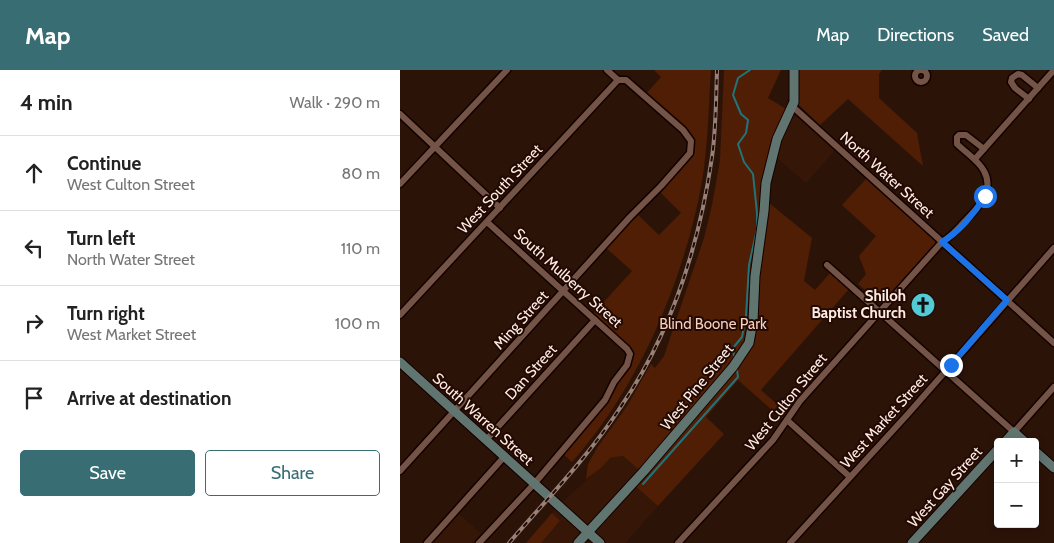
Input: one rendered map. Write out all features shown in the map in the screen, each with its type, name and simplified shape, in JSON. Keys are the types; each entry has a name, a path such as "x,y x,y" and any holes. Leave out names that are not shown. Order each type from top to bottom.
{"street":[{"path":"400,184 507,70"},
{"path":"607,70 618,80"},
{"name":"West Pine Street","path":"578,543 644,471 703,402 738,360 749,343 769,167 780,132 792,106 794,70"},
{"path":"975,159 1054,70"},
{"path":"1029,99 1013,86 1012,78 1018,74 1022,75 1038,88"},
{"name":"Ming Street","path":"400,471 690,152 691,141 683,130 626,80 618,80"},
{"name":"West South Street","path":"400,315 618,80"},
{"name":"North Water Street","path":"792,106 1054,343"},
{"path":"400,114 500,208"},
{"name":"West Culton Street","path":"678,543 773,440 800,401 880,311 942,242 949,238 972,214 985,196 988,182 985,172 975,159 957,144 957,138 959,135 966,135 984,149"},
{"name":"South Mulberry Street","path":"487,222 627,348 630,354 627,365 614,382 605,400 534,484"},
{"name":"West Market Street","path":"790,543 947,370 1054,248"},
{"path":"827,265 947,370 1021,438"},
{"name":"Dan Street","path":"486,440 595,320"},
{"name":"South Warren Street","path":"400,362 600,543"},
{"path":"1009,438 1054,387"},
{"path":"787,420 850,477"},
{"name":"West Gay Street","path":"912,543 994,453"},
{"path":"1039,455 1054,468"},
{"path":"427,543 504,457"},
{"path":"479,543 534,484"}],"shaded area":[{"path":"796,116 835,150 806,183 775,156 788,121"},
{"path":"623,456 639,470 589,524 584,523 562,503 610,458"},
{"path":"635,486 658,506 625,543 606,543 595,531"},
{"path":"556,509 580,531 579,536 573,543 541,543 560,522 552,513"},
{"path":"457,512 481,534 472,543 429,543"}],"green space":[{"path":"654,70 711,70 706,153 698,202 679,271 651,340 615,405 572,462 562,453 608,399 631,353 592,315 632,271 605,247 637,214 659,235 681,213 659,191 686,163 692,154 692,138 645,95 661,77"},
{"name":"Blind Boone Park","path":"724,70 781,70 768,98 786,109 775,131 764,171 761,216 746,340 742,349 716,381 639,470 623,456 610,458 602,467 586,479 588,464 597,448 627,406 651,364 655,368 664,356 704,238 720,160"},
{"path":"797,70 882,70 879,74 879,98 917,133 923,166 848,99 820,125 797,103"},
{"path":"866,179 936,241 933,249 880,303 858,284 866,274 859,256 876,236 842,205"},
{"path":"768,202 812,238 804,281 815,290 831,272 849,289 761,390 787,413 783,420 738,380 706,417 724,434 658,506 635,486 740,362 758,285"},
{"path":"552,513 560,521 541,543 526,543"}],"waterway":[{"path":"734,356 733,348 742,337 746,316 749,265 757,229 753,174 744,162 738,144 746,133 748,120 741,114 733,95 738,78 750,70"},
{"path":"643,484 738,377 737,370"}],"railway":[{"path":"509,543 567,477 608,426 638,380 668,320 691,256 706,190 714,136 717,70"}],"place":[{"name":"Shiloh Baptist Church","path":"923,305"}],"route":[{"path":"951,365 1007,300 942,242 949,238 978,207 985,196"}]}
